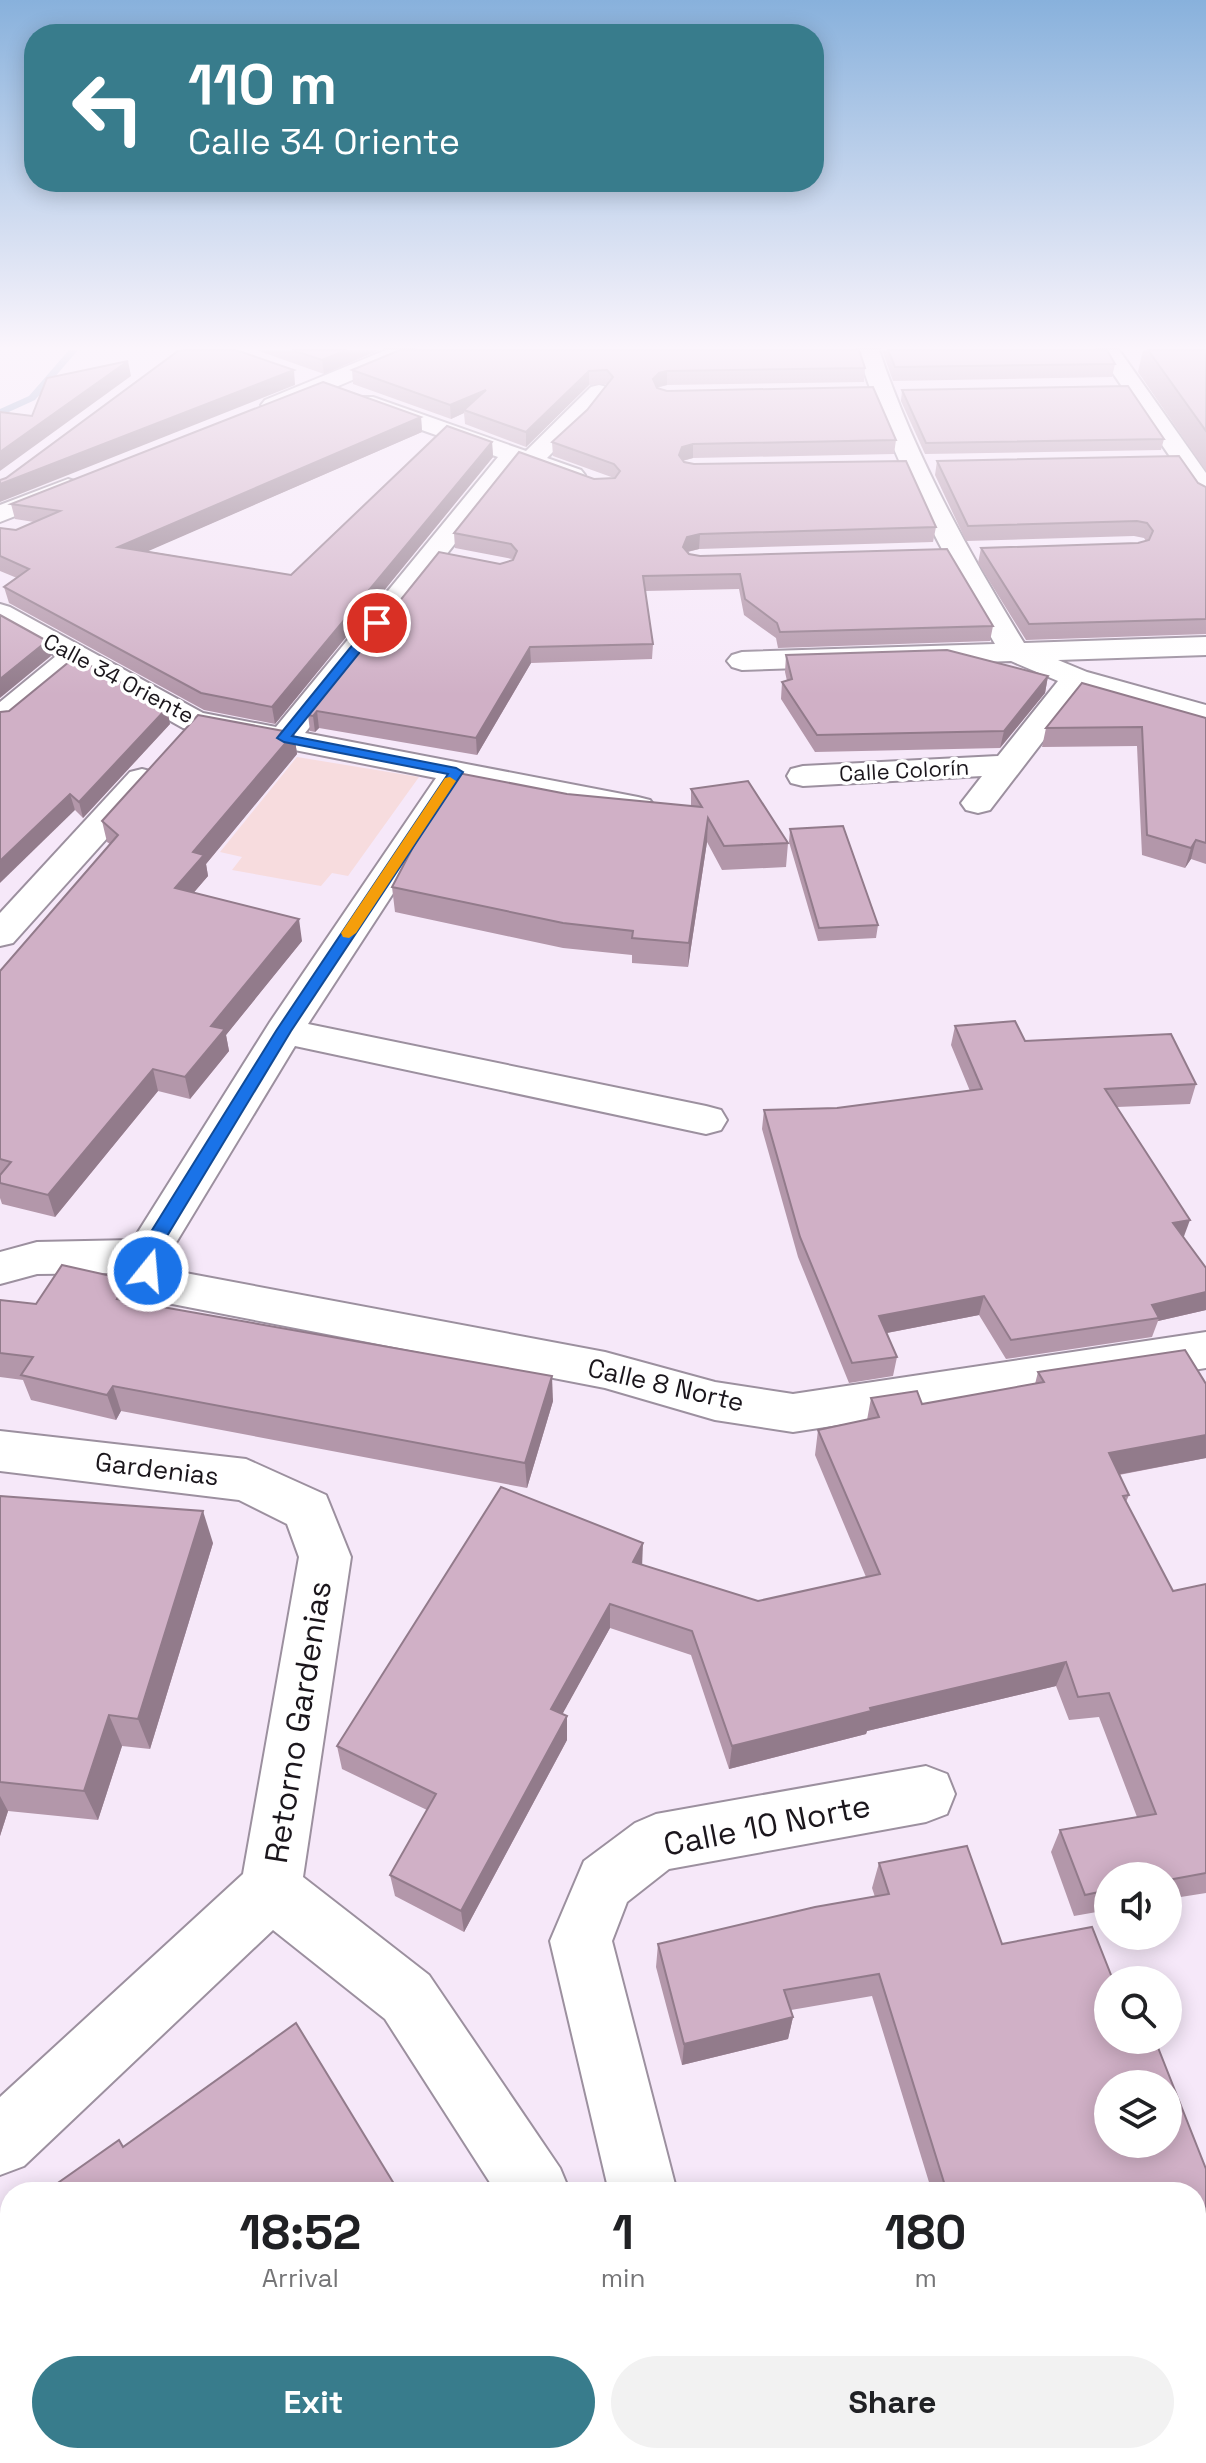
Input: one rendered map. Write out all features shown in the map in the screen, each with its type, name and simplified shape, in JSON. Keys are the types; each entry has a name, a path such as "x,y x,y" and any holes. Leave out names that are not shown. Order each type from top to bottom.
{"street":[{"path":"284,738 446,557 516,465"},
{"path":"544,465 590,481"},
{"path":"885,465 917,465 955,553 1015,652 1076,678 1206,715"},
{"path":"1187,465 1206,491"},
{"path":"0,514 88,479"},
{"path":"925,553 985,552"},
{"name":"Calle 34 Oriente","path":"0,613 75,656 177,740 284,738 667,812"},
{"path":"742,661 1206,646"},
{"path":"0,718 75,656"},
{"path":"978,803 1076,678"},
{"path":"0,935 177,740"},
{"name":"Calle Colorín","path":"803,776 1005,765"},
{"path":"0,1268 37,1258 146,1256 284,1031 456,772"},
{"path":"284,1031 706,1120"},
{"name":"Calle 8 Norte","path":"146,1256 148,1271 167,1286 605,1370 715,1401 793,1413 1206,1350"},
{"name":"Gardenias","path":"0,1451 246,1480 308,1510"},
{"name":"Retorno Gardenias","path":"271,1890 325,1557 308,1510"},
{"name":"Calle 10 Norte","path":"641,2182 581,1941 605,1882 656,1843 926,1794"},
{"path":"0,2142 271,1890 407,1997 529,2182"}],"shaded area":[{"path":"297,757 419,777 348,876 332,873 321,886 232,870 242,857 220,852"}],"building":[{"path":"24,465 49,465 0,484 0,480"},
{"path":"111,465 309,465 118,547 291,575 406,465 473,465 272,707 201,693 4,587 29,569 0,556 0,528 16,530 60,511 11,504"},
{"path":"509,465 555,465 594,479 615,478 620,471 615,465 908,465 936,527 700,534 687,537 683,547 689,554 700,556 947,549 993,626 780,632 777,623 745,599 740,574 643,576 653,644 530,647 476,738 317,711 313,716 308,715 439,552 500,564 513,560 517,551 511,544 454,533"},
{"path":"939,465 1185,465 1198,483 1206,487 1206,619 1029,624 981,548 1138,543 1149,540 1153,531 1147,523 1137,521 968,526"},
{"path":"0,615 47,641 0,679"},
{"path":"947,650 1048,676 1004,731 817,735 782,682 792,679 786,655"},
{"path":"75,657 167,708 79,802 70,794 0,861 0,712 9,711"},
{"path":"1082,683 1206,718 1206,843 1196,840 1191,848 1147,835 1142,727 1046,728"},
{"path":"198,715 294,733 193,852 204,855 175,888 299,919 211,1026 225,1029 185,1077 153,1069 48,1195 0,1183 0,1175 11,1162 0,1159 0,971 118,835 102,821"},
{"path":"458,773 567,794 702,807 691,789 748,781 788,843 724,846 708,818 689,943 632,938 633,931 563,923 392,887 430,815"},
{"path":"843,826 878,925 819,928 790,829"},
{"path":"1015,1021 1025,1041 1171,1034 1196,1084 1105,1089 1190,1220 1173,1223 1206,1268 1206,1292 1152,1305 1159,1318 1011,1340 984,1296 879,1316 897,1357 852,1363 800,1237 764,1110 837,1108 982,1089 955,1026"},
{"path":"62,1265 129,1280 117,1299 552,1376 525,1463 113,1386 107,1395 21,1375 33,1357 0,1353 0,1300 36,1304"},
{"path":"1185,1350 1206,1384 1206,1435 1109,1453 1129,1495 1123,1496 1173,1591 1206,1584 1206,1873 1182,1877 1182,1862 1094,1862 1094,1893 1085,1895 1060,1830 1156,1814 1109,1693 1078,1697 1066,1662 870,1708 871,1711 732,1746 692,1631 610,1604 551,1709 567,1716 461,1911 390,1875 436,1794 337,1746 501,1487 643,1543 633,1562 758,1601 880,1574 818,1430 879,1417 871,1398 917,1391 922,1404 1044,1382 1038,1372"},
{"path":"0,1496 203,1511 138,1719 109,1715 84,1791 0,1782"},
{"path":"967,1846 1002,1944 1092,1927 1094,1950 1101,1950 1107,1966 1094,1966 1094,2054 1161,2054 1167,2070 1094,2070 1094,2158 1182,2158 1182,2108 1206,2169 1206,2182 944,2182 879,1974 784,1990 793,2017 684,2044 658,1944 815,1907 889,1894 879,1863"},
{"path":"296,2023 393,2182 59,2182 119,2140 123,2147"}],"slow traffic":[{"path":"349,933 450,781"}],"route":[{"path":"148,1271 146,1256 284,1031 456,772 284,738 377,623"}]}
